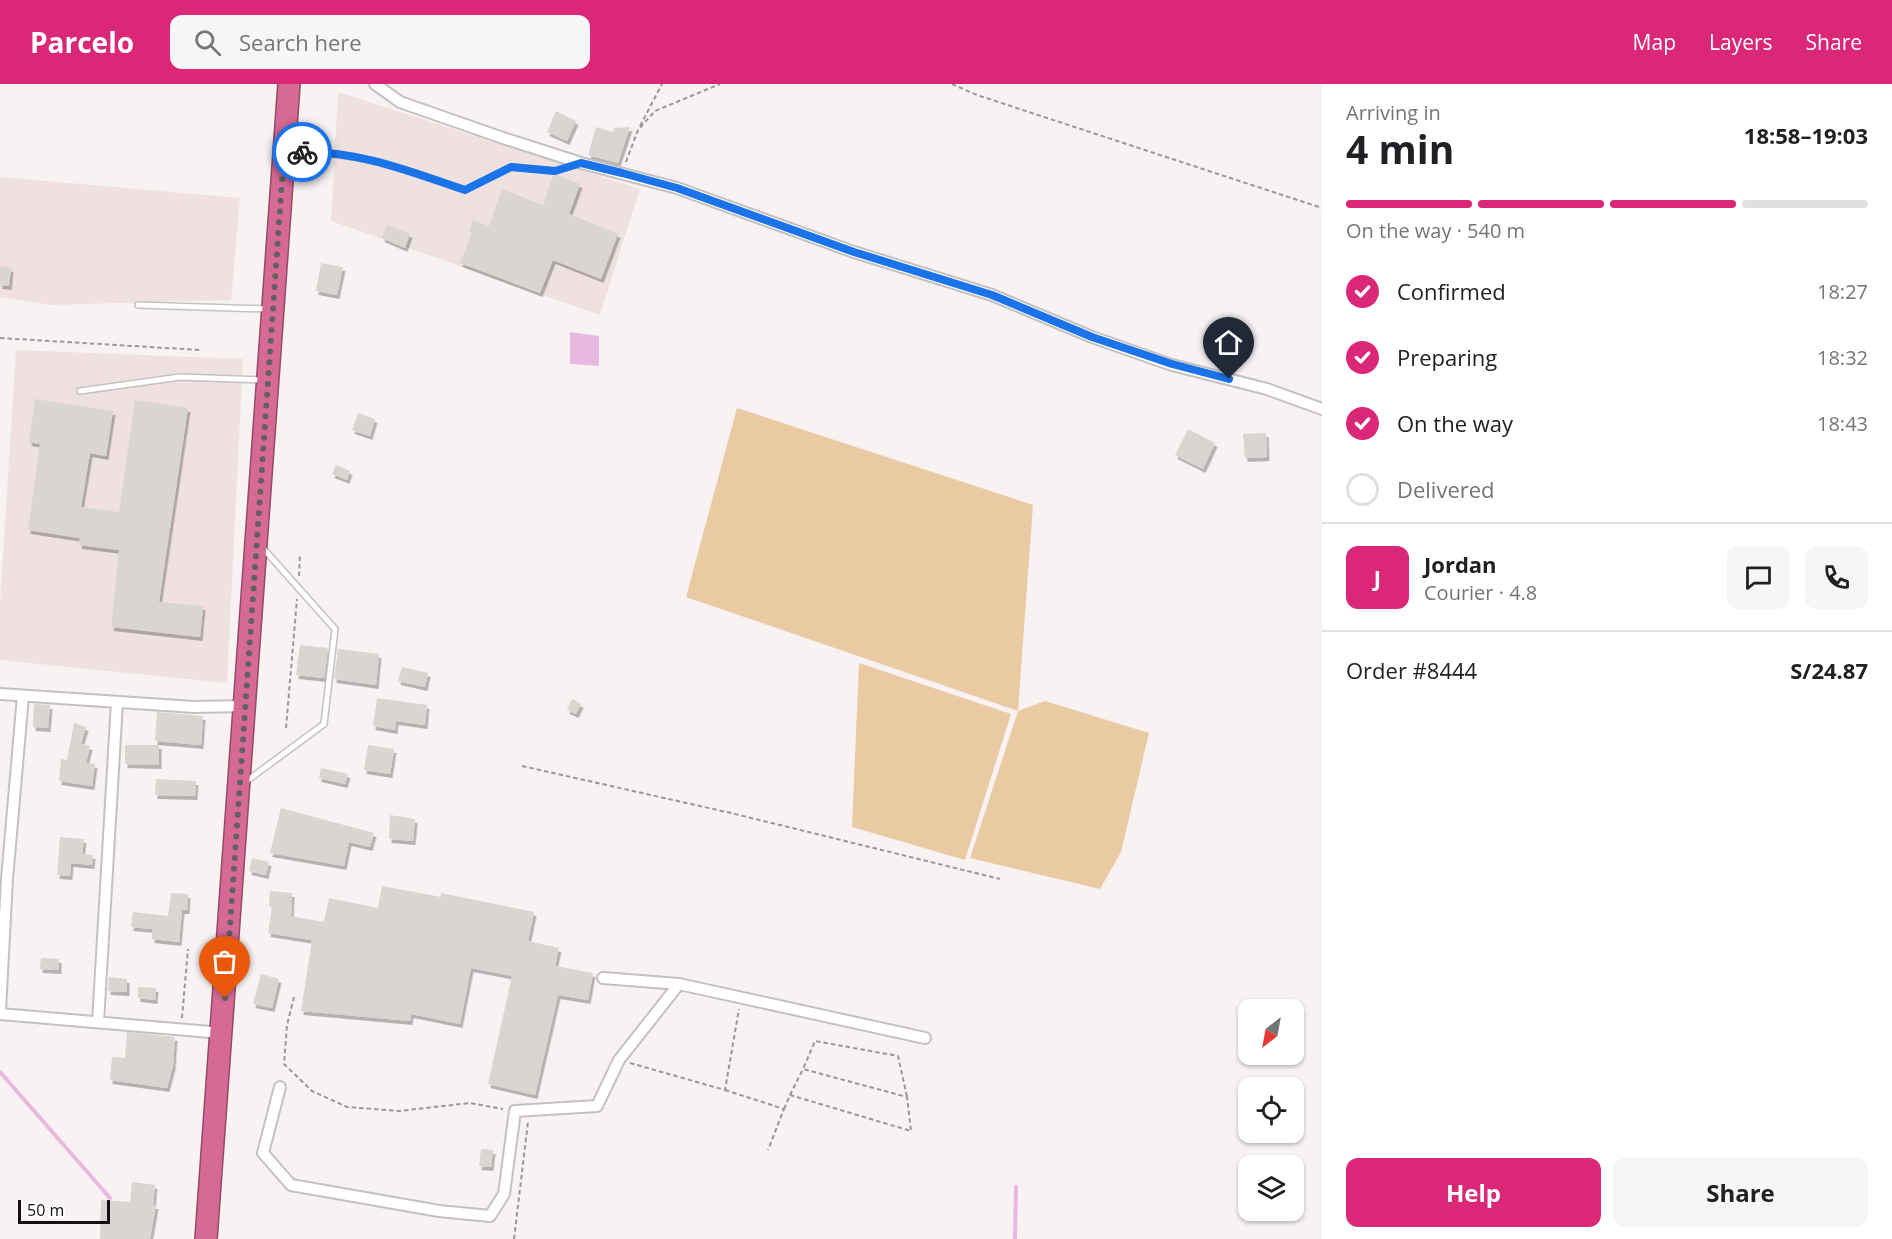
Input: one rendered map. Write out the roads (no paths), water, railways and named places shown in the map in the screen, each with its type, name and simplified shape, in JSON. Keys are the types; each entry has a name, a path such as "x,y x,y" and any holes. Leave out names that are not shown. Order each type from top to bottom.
{"highway":[{"path":"206,1239 289,84"}],"street":[{"path":"375,84 400,102 581,163 677,188 854,252 992,295 1092,337 1172,364 1267,389 1322,409"},
{"path":"0,694 194,707 246,706"},
{"path":"23,696 7,879 0,1012 222,1033"},
{"path":"98,1022 117,702"},
{"path":"603,978 679,984 926,1038"},
{"path":"280,1087 263,1153 291,1185 439,1211 490,1216 504,1194 515,1111 597,1106 619,1060 679,984"}],"lane":[{"path":"284,152 328,152 387,163 465,190 511,167 555,171 581,163"},
{"path":"138,305 273,309"},
{"path":"80,391 180,377 267,381"},
{"path":"240,786 324,724 335,629 256,540"}],"waterway":[{"path":"0,1072 110,1198"},
{"path":"1015,1239 1016,1187"}]}
